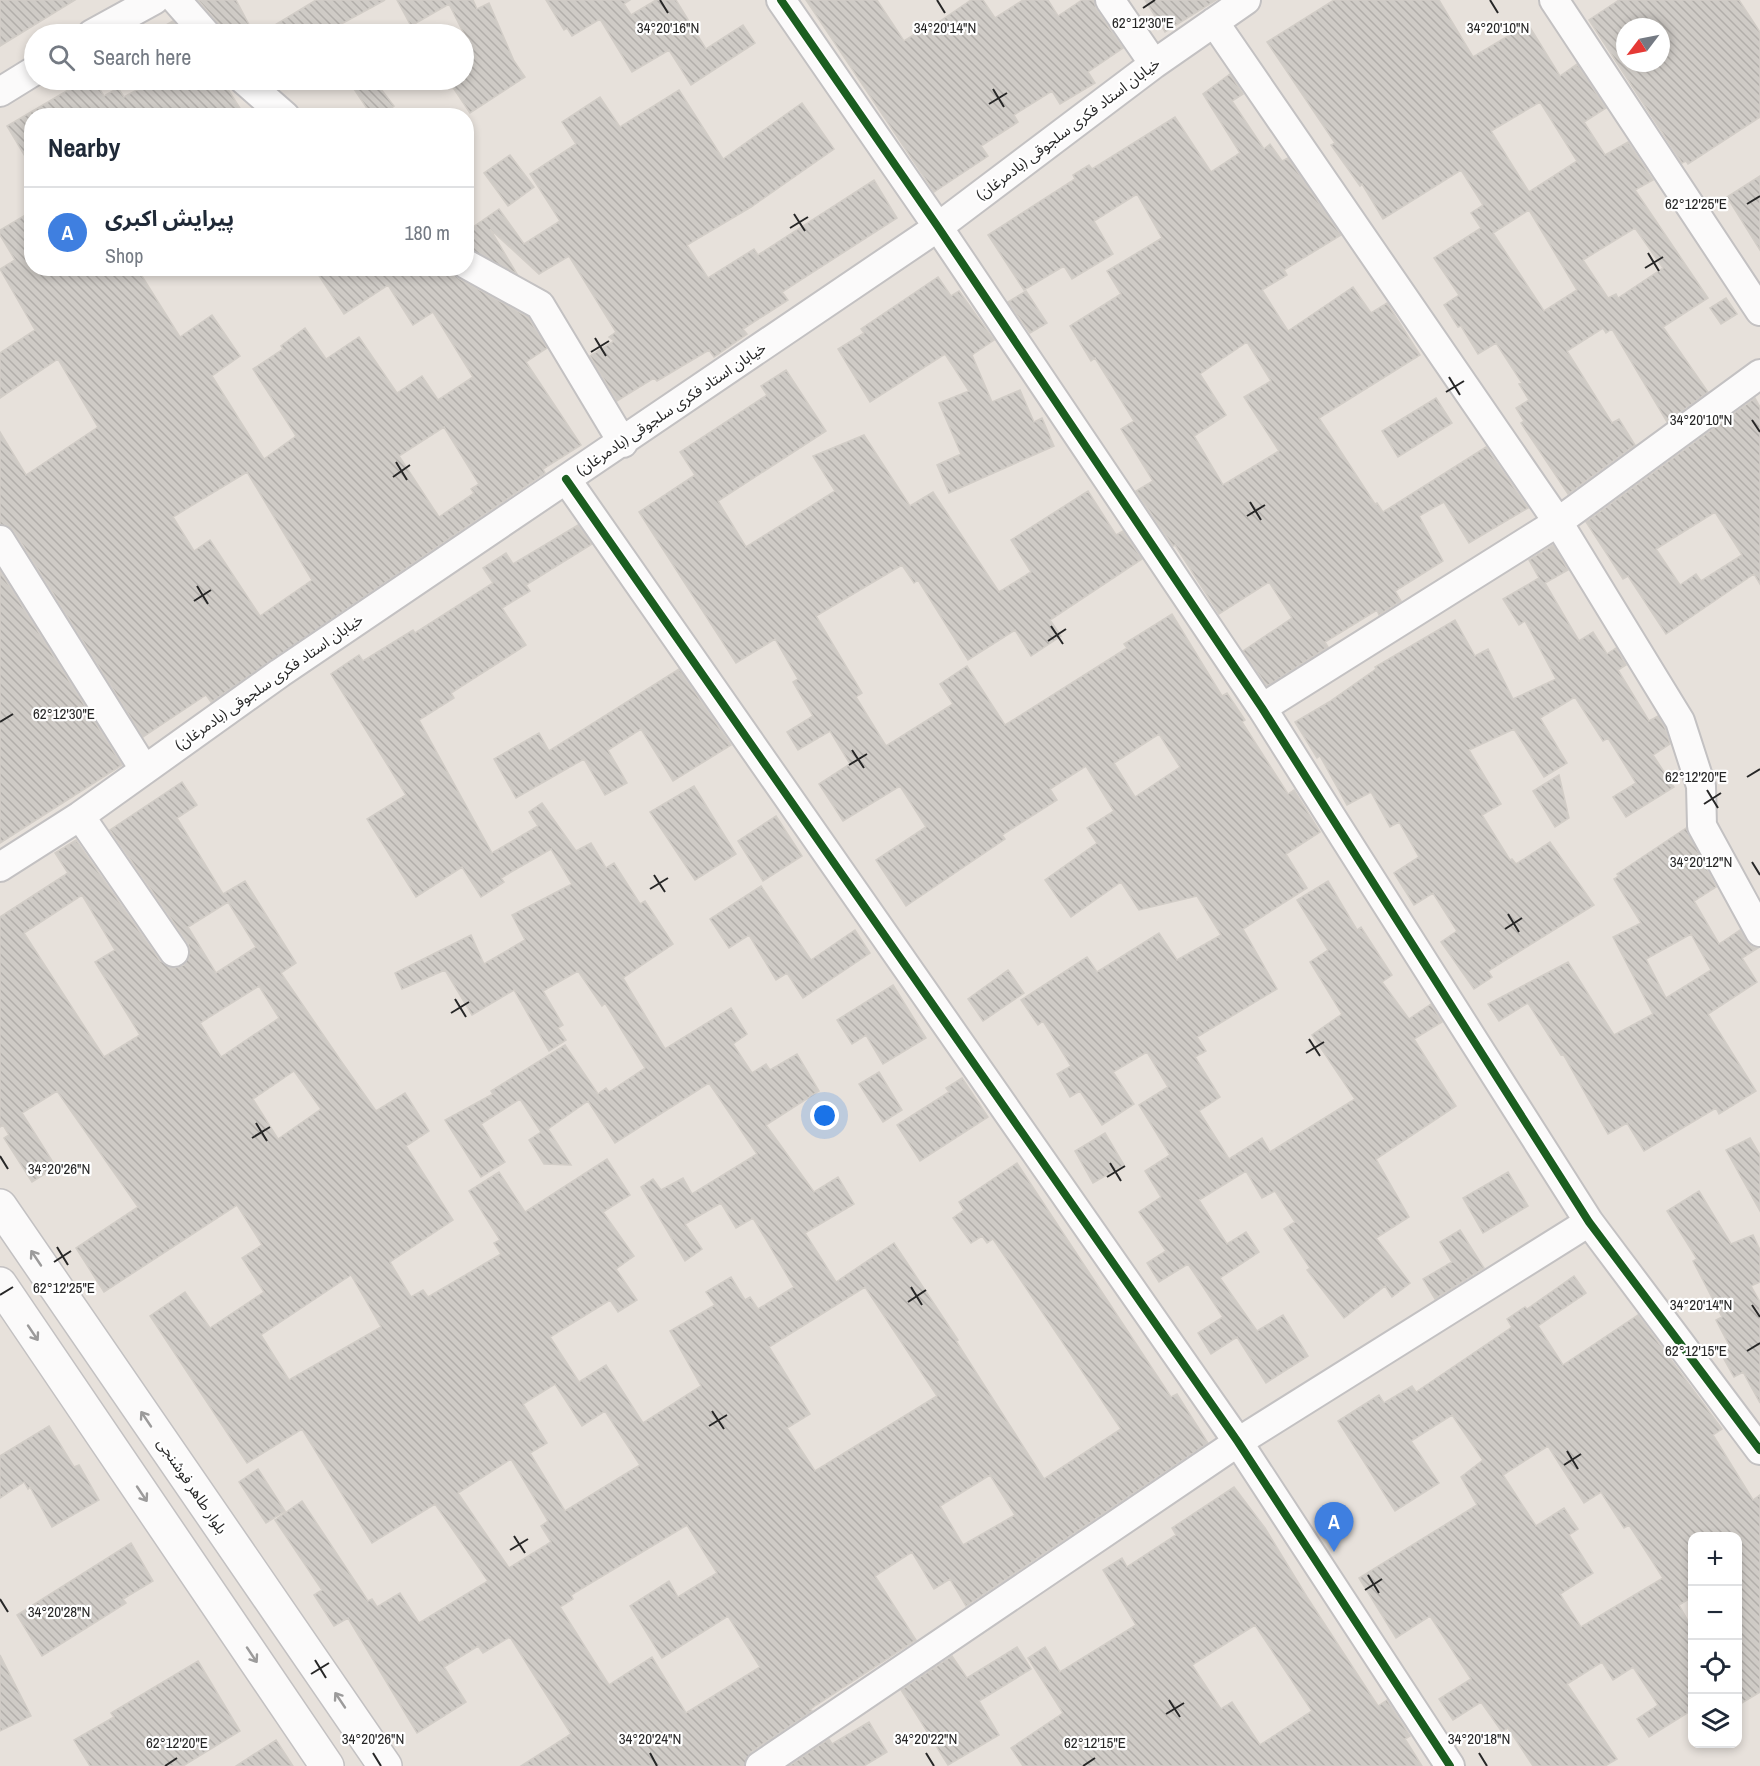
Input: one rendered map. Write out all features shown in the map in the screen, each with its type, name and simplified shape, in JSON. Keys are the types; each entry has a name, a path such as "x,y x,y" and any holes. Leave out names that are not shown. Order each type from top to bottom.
{"street":[{"path":"111,24 154,0"},
{"path":"176,0 197,24"},
{"path":"781,0 938,227 1262,708 1589,1222 1760,1450"},
{"path":"1110,0 1154,64"},
{"name":"خیابان استاد فکری سلجوقی (بادمرغان)","path":"0,867 80,816 280,673 938,227 1154,64 1246,0"},
{"path":"1554,0 1760,311"},
{"path":"1214,22 1558,522 1680,721 1701,786 1702,826 1760,932"},
{"path":"0,92 24,77"},
{"path":"255,90 276,108"},
{"path":"474,268 540,305 623,442"},
{"path":"1262,708 1558,522 1760,374"},
{"path":"566,480 1238,1442 1450,1766"},
{"path":"0,540 144,769"},
{"path":"80,816 174,952"},
{"name":"بلوار طاهر فوشنجی","path":"0,1206 385,1766"},
{"path":"760,1766 1238,1442 1589,1222"},
{"path":"0,1284 327,1766"}],"building":[{"path":"0,0 75,0 36,24 24,24 24,31 0,46"},
{"path":"198,0 236,0 249,24 218,24"},
{"path":"316,0 385,0 341,24 276,24"},
{"path":"397,0 473,0 477,9 489,3 514,61 525,77 474,110 474,108 467,108 455,90 474,90 474,24 459,24 449,4 414,24 410,24"},
{"path":"546,0 630,0 624,4 631,15 656,0 676,0 706,49 743,25 755,43 691,85 669,50 632,72 600,19 572,36 567,28 564,30"},
{"path":"806,0 877,0 904,41 923,29 924,32 971,0 983,0 995,18 1023,0 1048,0 1058,16 1082,0 1094,0 1096,9 1123,48 1088,72 1095,83 1060,104 1052,91 1014,115 1018,122 981,146 988,156 934,192"},
{"path":"1145,0 1216,0 1165,32"},
{"path":"1334,0 1439,0 1473,57 1528,24 1560,76 1577,64 1606,108 1584,122 1605,155 1628,142 1653,180 1635,190 1708,298 1663,327 1708,392 1667,422 1612,329 1606,333 1603,328 1567,351 1612,423 1619,419 1635,445 1568,494 1521,423 1524,421 1516,408 1529,400 1519,384 1522,383 1496,343 1478,354 1461,326 1458,327 1444,305 1459,295 1434,258 1481,228 1471,213 1483,205 1461,170 1383,219 1362,184 1360,186 1331,145 1335,143 1267,42","holes":["1540,102 1577,161 1529,192 1491,131","1529,210 1577,290 1544,311 1493,233","1635,228 1663,268 1618,298 1616,294 1608,298 1583,260"]},
{"path":"1619,0 1739,0 1760,32 1760,117 1688,164 1686,161 1682,163 1623,72 1670,72 1670,18 1616,18 1616,62 1589,20"},
{"path":"1230,74 1243,94 1232,101 1264,149 1270,144 1282,161 1288,158 1341,235 1284,270 1287,275 1262,290 1288,331 1353,287 1371,313 1387,303 1420,355 1319,418 1375,504 1377,503 1383,512 1486,447 1528,508 1469,543 1444,502 1419,516 1443,561 1395,591 1401,601 1379,615 1377,610 1325,642 1328,647 1267,686 1243,651 1292,618 1269,582 1219,614 1175,545 1173,546 1136,491 1153,481 1121,429 1134,421 1095,358 1091,361 1070,326 1121,294 1107,271 1162,238 1137,194 1094,221 1113,254 1072,279 1064,266 1024,290 988,235 1075,179 1073,175 1089,165 1092,169 1175,117 1211,172 1240,153 1203,94","holes":["1247,342 1271,381 1244,397 1279,451 1223,485 1194,436 1226,415 1200,374"]},
{"path":"68,90 100,90 104,96 119,90 124,97 137,90 228,90 240,108 38,108"},
{"path":"355,90 382,90 394,106 391,108 367,108"},
{"path":"679,90 723,159 802,103 834,149 751,207 687,245 708,278 754,249 758,255 874,180 897,218 782,292 788,300 743,329 747,334 714,357 709,350 657,381 654,378 617,401 590,356 614,341 609,337 616,332 569,256 539,274 490,229 517,274 474,252 474,226 499,209 524,244 560,221 530,174 576,144 562,122 600,97 620,127"},
{"path":"24,116 24,155 7,126"},
{"path":"510,155 534,187 508,206 484,173"},
{"path":"1760,176 1760,250 1727,197"},
{"path":"24,216 24,276 142,276 180,337 212,315 240,356 212,376 264,459 296,436 253,369 283,349 281,346 305,328 326,359 359,337 397,393 422,376 438,400 473,377 433,312 413,325 388,285 344,314 319,276 457,276 528,317 547,348 526,362 581,445 543,469 545,473 211,702 206,695 143,737 14,531 0,524 0,432 26,475 98,427 58,359 0,398 0,353 35,330 0,269 15,260 0,235 0,230","holes":["444,427 479,484 471,489 474,493 439,517 399,456","247,472 312,580 260,616 210,540 194,551 173,517"]},
{"path":"938,277 951,296 959,291 994,340 972,355 992,402 1020,390 1034,422 1042,418 1054,446 949,493 937,465 961,454 939,403 969,391 945,354 870,402 838,349 864,333 861,329"},
{"path":"1026,291 1047,323 1030,333 1008,302"},
{"path":"1726,298 1737,314 1721,324 1710,308"},
{"path":"786,370 826,431 718,501 746,547 835,491 813,456 864,435 910,506 933,492 999,592 1031,572 1011,540 1088,491 1116,535 1123,531 1142,559 1050,620 1061,636 1031,656 1015,630 968,660 918,580 914,583 902,565 816,616 862,693 856,697 886,746 953,704 940,684 967,666 1005,725 1127,648 1124,644 1172,614 1222,696 1227,693 1245,720 1242,722 1288,794 1294,790 1320,832 1286,854 1307,888 1243,929 1277,989 1197,1037 1206,1051 1195,1057 1220,1097 1199,1111 1229,1159 1262,1138 1270,1152 1355,1099 1312,1035 1342,1014 1310,962 1328,950 1297,900 1328,881 1357,930 1361,927 1392,975 1382,982 1409,1019 1431,1004 1442,1022 1414,1039 1456,1106 1376,1159 1409,1217 1376,1238 1410,1283 1392,1297 1385,1286 1344,1318 1307,1270 1310,1268 1284,1229 1295,1222 1275,1191 1262,1198 1246,1171 1199,1200 1227,1244 1246,1232 1259,1252 1220,1278 1257,1331 1283,1315 1308,1356 1266,1383 1237,1337 1211,1354 1198,1333 1223,1317 1188,1264 1159,1282 1147,1263 1166,1251 1139,1212 1161,1197 1145,1171 1170,1155 1139,1105 1168,1087 1147,1052 1113,1072 1134,1104 1102,1125 1080,1091 1070,1097 1057,1074 1071,1066 1043,1021 1038,1025 1021,1000 1087,957 1097,972 1159,933 1177,960 1221,935 1197,896 1139,910 1121,882 1071,917 1045,880 1097,843 1087,828 1114,811 1086,766 1050,789 1057,800 1002,835 1005,839 906,906 876,860 926,827 900,786 843,821 819,784 850,764 830,731 798,750 787,732 813,716 793,682 798,679 775,639 736,663 639,512 695,475 680,452 767,395 761,386","holes":["1159,734 1180,767 1135,797 1114,763"]},
{"path":"1436,398 1452,423 1398,457 1382,431"},
{"path":"1755,398 1760,407 1760,584 1754,574 1666,634 1628,576 1623,579 1586,522","holes":["1715,512 1742,555 1701,581 1696,574 1680,585 1656,549"]},
{"path":"578,525 592,544 526,585 530,591 502,608 526,645 451,693 454,698 419,720 492,853 538,826 529,812 542,803 576,851 591,843 606,868 614,863 640,904 645,901 673,944 623,978 665,1049 731,1008 747,1034 733,1044 752,1073 766,1064 770,1070 797,1054 819,1091 766,1125 814,1192 838,1177 854,1204 805,1233 836,1282 894,1243 958,1340 956,1341 1044,1479 1121,1429 993,1239 987,1243 982,1236 971,1243 953,1218 964,1210 959,1202 1017,1163 1171,1397 1177,1394 1208,1443 966,1606 950,1579 934,1589 912,1552 875,1576 916,1640 810,1709 812,1711 751,1752 744,1766 521,1766 571,1734 510,1637 483,1653 478,1646 444,1667 466,1702 417,1733 348,1618 334,1626 314,1595 322,1590 275,1520 302,1501 368,1601 372,1599 377,1607 400,1593 419,1623 488,1581 435,1504 372,1543 302,1429 247,1463 150,1316 185,1292 210,1328 264,1292 242,1258 262,1245 237,1205 104,1292 76,1248 138,1207 57,1091 22,1113 56,1167 32,1182 4,1138 9,1135 3,1125 0,1127 0,917 68,873 55,853 76,840 160,961 175,968 184,965 190,951 188,943 110,830 182,782 197,805 177,818 223,894 245,881 296,963 281,973 376,1111 405,1093 429,1131 406,1146 453,1220 390,1262 411,1297 423,1290 428,1297 501,1254 494,1243 500,1240 469,1191 499,1172 525,1212 607,1159 630,1195 603,1212 634,1256 616,1269 637,1300 618,1312 610,1300 550,1337 579,1382 606,1365 643,1423 701,1386 670,1331 715,1305 706,1292 731,1277 745,1300 750,1297 758,1309 794,1287 753,1218 736,1228 721,1203 685,1224 702,1249 685,1261 641,1187 653,1179 661,1190 683,1178 692,1194 757,1154 709,1083 615,1143 588,1101 548,1129 571,1165 544,1164 529,1140 541,1132 520,1099 481,1124 505,1162 481,1177 445,1120 493,1094 491,1091 565,1045 598,1094 606,1088 609,1092 645,1068 605,1003 602,1006 578,971 543,991 563,1025 558,1028 566,1040 549,1051 514,990 472,1015 445,970 402,989 395,973 471,935 484,964 525,940 512,915 572,884 551,849 501,878 504,882 481,897 462,867 416,897 367,819 406,795 331,674 359,655 363,661 413,630 415,633 493,583 483,568 506,553 513,564","holes":["82,895 115,950 95,962 140,1035 104,1057 24,933","228,902 256,947 216,973 188,927","259,986 279,1018 221,1057 200,1023","294,1071 321,1109 278,1139 253,1099","351,1275 381,1327 289,1380 261,1335","865,1287 937,1396 815,1471 787,1428 810,1414 769,1347","555,1384 582,1426 605,1411 640,1465 565,1511 530,1453 547,1443 523,1404","511,1459 548,1521 541,1526 551,1542 509,1568 458,1493","990,1475 1015,1515 963,1545 940,1506","687,1525 717,1573 678,1597 669,1581 630,1606 662,1658 728,1616 760,1667 686,1713 652,1657 609,1685 560,1607 573,1599 571,1595"]},
{"path":"1553,545 1568,570 1545,583 1579,641 1593,632 1607,654 1616,648 1626,665 1618,670 1649,721 1658,716 1665,728 1670,744 1653,755 1674,787 1626,817 1613,797 1636,783 1608,738 1603,741 1575,697 1540,718 1567,763 1544,777 1514,729 1469,750 1501,804 1482,815 1510,860 1512,859 1516,864 1550,842 1594,905 1488,971 1492,977 1474,989 1441,942 1457,931 1433,893 1414,905 1394,873 1419,857 1399,822 1390,827 1371,792 1347,805 1320,756 1317,758 1295,722 1329,702 1376,669 1375,667 1455,620 1475,656 1488,649 1513,699 1556,679 1525,621 1519,625 1503,599 1539,578 1529,560"},
{"path":"0,571 122,765 0,843"},
{"path":"679,669 731,745 673,781 641,729 608,750 627,783 605,795 584,759 516,798 494,759 539,733 549,751"},
{"path":"1559,775 1569,818 1555,827 1533,791"},
{"path":"694,786 736,854 695,880 650,812"},
{"path":"776,816 802,856 763,881 738,841"},
{"path":"1686,828 1716,887 1694,901 1719,944 1740,930 1751,946 1758,948 1742,958 1757,982 1708,1014 1756,1091 1719,1114 1716,1108 1644,1151 1627,1123 1608,1134 1563,1054 1561,1055 1528,1003 1499,1021 1488,1004 1568,962 1614,1035 1653,1014 1613,937 1641,923 1614,879 1619,876 1617,874","holes":["1691,934 1711,970 1666,998 1646,959"]},
{"path":"761,886 811,960 855,930 870,953 803,998 787,973 776,980 749,935 729,948 710,919"},
{"path":"1008,970 1024,993 983,1021 968,999"},
{"path":"893,985 926,1038 883,1064 866,1035 852,1044 837,1020"},
{"path":"879,1072 902,1110 883,1122 859,1084"},
{"path":"962,1078 988,1117 920,1161 897,1125 949,1092 946,1088"},
{"path":"1105,1133 1124,1165 1093,1183 1075,1151"},
{"path":"1750,1138 1760,1155 1760,1211 1726,1150"},
{"path":"1508,1172 1528,1206 1483,1233 1463,1198"},
{"path":"1699,1191 1731,1244 1753,1235 1760,1250 1760,1282 1751,1286 1760,1302 1760,1403 1743,1372 1734,1377 1720,1352 1730,1347 1716,1320 1722,1317 1693,1261 1697,1259 1667,1211"},
{"path":"1460,1230 1484,1268 1435,1299 1423,1279 1452,1262 1440,1242"},
{"path":"1574,1276 1586,1293 1538,1326 1563,1365 1638,1315 1722,1429 1713,1435 1753,1500 1760,1495 1760,1692 1742,1703 1742,1532 1688,1532 1688,1599 1679,1605 1688,1621 1688,1713 1649,1737 1637,1719 1658,1705 1633,1667 1613,1680 1602,1662 1567,1684 1617,1759 1605,1766 1533,1766 1508,1728 1502,1732 1481,1702 1453,1720 1439,1699 1471,1679 1430,1616 1396,1638 1359,1578 1477,1505 1461,1477 1483,1460 1452,1415 1411,1441 1439,1483 1395,1511 1338,1421 1379,1395 1384,1403 1412,1386 1416,1392 1512,1327 1507,1319 1525,1307 1527,1309","holes":["1548,1446 1584,1503 1601,1492 1624,1528 1629,1525 1663,1578 1581,1627 1560,1594 1593,1573 1569,1535 1578,1529 1564,1508 1536,1526 1503,1475"]},
{"path":"49,1426 74,1467 79,1465 99,1500 52,1527 30,1487 28,1489 24,1482 0,1498 0,1456"},
{"path":"258,1469 285,1511 266,1523 239,1482"},
{"path":"1234,1487 1265,1528 1378,1706 1387,1700 1410,1736 1405,1739 1422,1766 1023,1766 1011,1748 1063,1713 1028,1658 1045,1647 1060,1672 1136,1625 1103,1570 1122,1558 1127,1567 1176,1535 1172,1528","holes":["1255,1625 1312,1711 1260,1745 1232,1702 1221,1709 1192,1665"]},
{"path":"131,1543 153,1581 123,1599 126,1603 42,1656 17,1615"},
{"path":"1017,1647 1031,1669 979,1701 999,1735 948,1765 901,1690 952,1656 967,1678"},
{"path":"0,1655 31,1716 0,1731"},
{"path":"198,1661 240,1731 183,1766 90,1766 74,1740 114,1717 111,1713"},
{"path":"869,1722 887,1752 864,1766 789,1766 829,1739 832,1744"},
{"path":"276,1740 293,1766 236,1766"}],"cycle path":[{"path":"781,0 938,227 1262,708 1589,1222 1760,1450"},
{"path":"566,479 1238,1442 1450,1766"}],"place":[{"name":"پیرایش اکبری","path":"1334,1552"}]}
